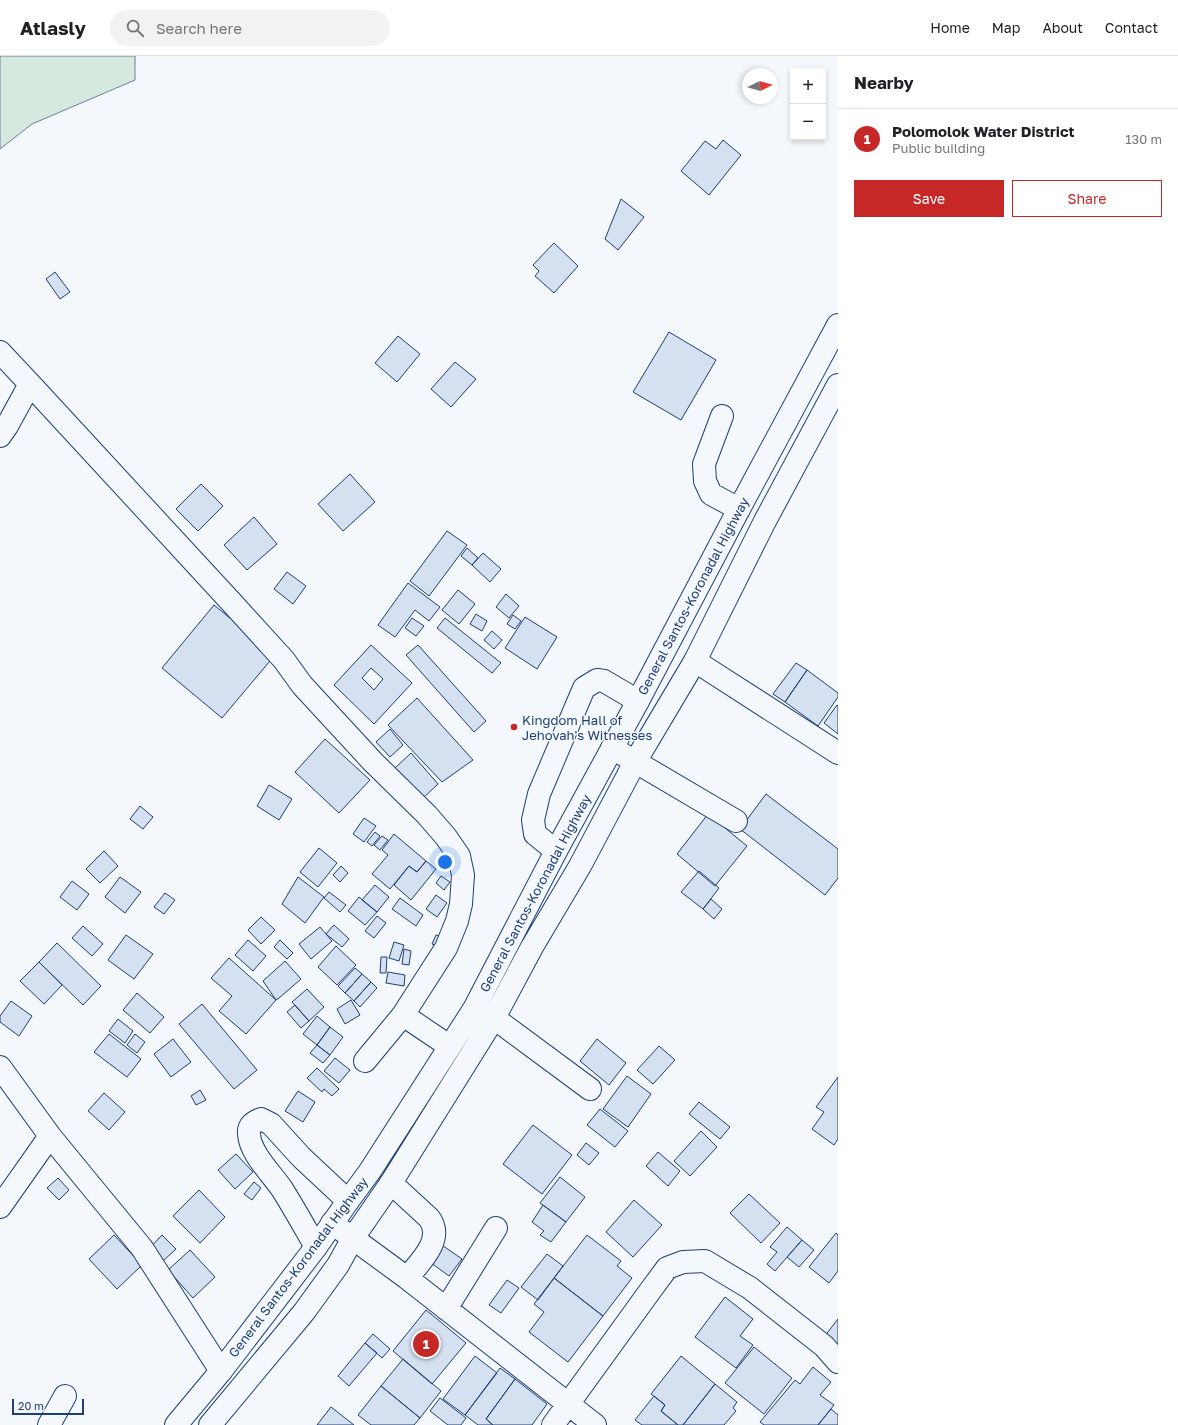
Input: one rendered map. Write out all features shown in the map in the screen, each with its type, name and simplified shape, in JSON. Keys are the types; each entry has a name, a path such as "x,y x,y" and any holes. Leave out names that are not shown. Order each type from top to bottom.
{"main road":[{"name":"General Santos-Koronadal Highway","path":"176,1425 221,1371 316,1247 370,1172 474,1009 556,851 638,701 838,325"},
{"path":"0,352 284,660 302,685 373,762 427,816 446,837 459,856 463,876 461,904 457,921 446,948 403,1015 365,1061"},
{"path":"0,436 30,384"},
{"name":"General Santos-Koronadal Highway","path":"210,1425 304,1312 338,1265 353,1238 391,1182 494,1018 532,948 580,866 635,762 695,661 765,521 838,385"},
{"path":"722,416 704,464 705,481 711,494 739,509"},
{"path":"695,661 838,753"},
{"path":"556,851 535,834 532,820 540,794 584,688 597,680 604,681 638,701"},
{"path":"612,748 736,821"},
{"path":"403,1015 449,1046"},
{"path":"494,1018 590,1089"},
{"path":"0,1067 50,1136 142,1248 221,1371"},
{"path":"316,1247 281,1188 253,1148 249,1134 253,1122 261,1119 272,1124 301,1157 348,1201"},
{"path":"0,1207 50,1136"},
{"path":"391,1182 434,1224 434,1233 430,1249 407,1278"},
{"path":"332,1223 407,1278 595,1425"},
{"path":"446,1309 496,1228"},
{"path":"553,1425 667,1268 683,1262 705,1261 750,1288 824,1346 838,1362"},
{"path":"49,1425 65,1396"}],"shaded area":[{"path":"0,56 135,56 135,80 32,124 0,149"}],"building":[{"path":"723,140 741,155 709,195 681,171 705,141 716,149"},
{"path":"621,199 644,217 618,250 605,239"},
{"path":"554,243 578,266 554,293 535,276 539,271 533,265"},
{"path":"55,272 70,292 60,299 46,279"},
{"path":"669,332 716,360 681,420 633,392"},
{"path":"398,336 420,354 397,382 375,363"},
{"path":"455,362 476,379 451,407 431,389"},
{"path":"350,474 375,502 343,531 318,504"},
{"path":"201,484 223,506 198,531 176,509"},
{"path":"254,517 277,544 247,570 224,545"},
{"path":"447,531 467,545 429,596 410,581"},
{"path":"467,548 478,558 472,565 461,556"},
{"path":"483,553 501,569 490,582 472,565"},
{"path":"287,572 306,586 293,604 274,589"},
{"path":"408,583 440,607 429,621 415,610 395,637 378,625"},
{"path":"458,590 475,604 459,624 442,610"},
{"path":"506,594 519,606 509,618 496,607"},
{"path":"214,605 275,655 222,718 162,668"},
{"path":"476,614 487,621 482,631 470,624"},
{"path":"513,615 521,621 515,629 507,624"},
{"path":"525,617 557,637 537,669 505,648"},
{"path":"412,618 424,626 416,636 405,628"},
{"path":"445,618 501,663 492,673 437,628"},
{"path":"492,631 502,640 494,649 484,640"},
{"path":"371,645 412,683 374,724 334,685","holes":["371,668 383,679 374,690 362,678"]},
{"path":"418,645 486,721 474,732 406,655"},
{"path":"796,663 807,670 785,702 773,694"},
{"path":"807,670 838,693 838,697 818,726 785,702"},
{"path":"417,698 473,760 442,782 388,725"},
{"path":"837,705 838,706 838,734 824,723"},
{"path":"390,729 403,745 390,757 376,742"},
{"path":"325,739 370,780 339,813 295,772"},
{"path":"411,753 438,784 422,799 395,768"},
{"path":"269,785 292,799 279,820 257,806"},
{"path":"766,794 838,849 838,878 825,895 740,829"},
{"path":"140,806 153,817 143,829 130,819"},
{"path":"708,814 747,846 715,886 677,854"},
{"path":"364,818 376,826 364,842 353,834"},
{"path":"375,832 380,836 372,846 367,842"},
{"path":"394,834 426,861 417,872 409,866 390,889 372,874 388,855 382,850"},
{"path":"382,836 388,840 380,850 374,845"},
{"path":"319,848 337,863 318,887 300,872"},
{"path":"104,851 118,866 100,883 86,869"},
{"path":"426,861 436,869 411,900 394,885 409,866 417,872"},
{"path":"341,866 348,873 340,882 333,875"},
{"path":"699,871 719,888 703,909 681,892"},
{"path":"441,876 450,882 444,890 436,883"},
{"path":"120,877 141,892 125,913 105,897"},
{"path":"298,877 324,897 305,923 282,904"},
{"path":"72,881 89,894 77,910 60,897"},
{"path":"375,885 389,897 377,912 362,900"},
{"path":"329,892 346,905 340,912 324,898"},
{"path":"165,893 175,900 164,914 154,907"},
{"path":"436,895 447,903 437,917 426,909"},
{"path":"359,897 377,912 365,925 348,911"},
{"path":"400,898 423,915 416,926 392,909"},
{"path":"711,899 722,909 714,919 703,909"},
{"path":"377,916 386,923 374,938 365,931"},
{"path":"261,917 275,930 261,944 248,930"},
{"path":"334,925 349,939 342,947 326,934"},
{"path":"83,926 103,944 92,956 72,938"},
{"path":"320,927 332,941 311,959 299,944"},
{"path":"126,935 153,954 134,979 108,960"},
{"path":"436,935 446,938 443,948 432,944"},
{"path":"248,940 266,956 253,971 235,955"},
{"path":"280,940 293,953 287,959 274,947"},
{"path":"394,942 404,945 399,961 389,958"},
{"path":"57,943 101,986 83,1005 39,962"},
{"path":"336,946 356,965 337,985 318,967"},
{"path":"404,949 411,951 409,965 402,964"},
{"path":"381,957 387,957 386,973 380,973"},
{"path":"229,958 276,1000 246,1034 219,1011 232,996 211,978"},
{"path":"285,961 301,979 276,1000 263,981"},
{"path":"39,962 62,985 44,1004 20,981"},
{"path":"355,968 362,974 345,993 338,986"},
{"path":"388,972 405,975 404,986 386,983"},
{"path":"362,974 371,982 354,1001 345,993"},
{"path":"371,982 377,988 360,1007 354,1001"},
{"path":"307,989 324,1007 309,1021 292,1002"},
{"path":"137,993 164,1017 150,1033 123,1010"},
{"path":"351,1000 360,1015 345,1024 337,1009"},
{"path":"11,1001 32,1016 19,1036 0,1022 0,1016"},
{"path":"202,1004 257,1070 234,1089 179,1024"},
{"path":"295,1005 309,1021 301,1028 287,1012"},
{"path":"317,1016 330,1027 317,1045 303,1034"},
{"path":"118,1019 133,1031 125,1043 109,1031"},
{"path":"330,1027 343,1037 330,1055 317,1045"},
{"path":"109,1034 141,1059 127,1077 94,1052"},
{"path":"135,1034 145,1042 137,1053 127,1045"},
{"path":"173,1039 191,1062 171,1077 154,1054"},
{"path":"597,1039 626,1063 609,1085 580,1061"},
{"path":"317,1045 330,1055 323,1063 310,1053"},
{"path":"659,1046 675,1060 653,1084 637,1070"},
{"path":"335,1058 350,1070 339,1083 324,1071"},
{"path":"317,1068 339,1089 332,1096 324,1089 322,1092 307,1078"},
{"path":"627,1076 651,1094 628,1127 603,1109"},
{"path":"838,1077 838,1139 834,1145 812,1129 824,1112 816,1107"},
{"path":"200,1090 206,1100 196,1105 191,1096"},
{"path":"298,1091 315,1102 303,1122 285,1111"},
{"path":"104,1093 125,1112 109,1130 88,1111"},
{"path":"699,1102 730,1127 720,1139 689,1114"},
{"path":"600,1109 628,1131 615,1147 587,1125"},
{"path":"533,1125 572,1155 542,1194 503,1164"},
{"path":"701,1131 717,1147 690,1176 674,1161"},
{"path":"586,1143 599,1153 589,1165 577,1155"},
{"path":"658,1152 680,1171 668,1186 646,1166"},
{"path":"236,1154 253,1172 235,1189 218,1170"},
{"path":"560,1177 585,1197 566,1222 540,1203"},
{"path":"58,1178 69,1190 59,1200 47,1188"},
{"path":"254,1182 261,1188 252,1200 244,1194"},
{"path":"199,1190 225,1217 200,1243 173,1216"},
{"path":"749,1194 780,1223 761,1243 730,1213"},
{"path":"634,1200 662,1225 633,1257 606,1232"},
{"path":"543,1205 566,1222 551,1242 540,1235 544,1231 532,1222"},
{"path":"787,1227 802,1240 775,1271 767,1264 777,1252 770,1247"},
{"path":"836,1233 838,1235 838,1271 829,1283 809,1267"},
{"path":"114,1235 142,1265 117,1289 89,1259"},
{"path":"162,1235 176,1249 163,1261 150,1248"},
{"path":"587,1235 621,1261 617,1266 632,1278 603,1316 554,1278"},
{"path":"802,1240 814,1250 799,1267 787,1257"},
{"path":"439,1243 462,1259 449,1276 427,1260"},
{"path":"190,1250 215,1277 193,1298 168,1270"},
{"path":"547,1254 563,1266 538,1300 521,1287"},
{"path":"554,1278 603,1316 568,1362 529,1332 544,1312 534,1304"},
{"path":"507,1280 519,1288 501,1313 489,1305"},
{"path":"725,1297 753,1319 740,1336 753,1345 736,1368 695,1337"},
{"path":"426,1310 466,1343 432,1384 393,1351"},
{"path":"838,1319 838,1349 824,1337"},
{"path":"373,1334 390,1349 382,1358 365,1343"},
{"path":"365,1343 377,1353 349,1386 338,1376"},
{"path":"754,1347 792,1378 764,1414 725,1383"},
{"path":"475,1356 497,1373 465,1415 443,1399"},
{"path":"681,1356 715,1384 683,1425 678,1425 661,1411 665,1405 651,1394"},
{"path":"403,1359 441,1391 420,1418 381,1386"},
{"path":"813,1367 831,1382 820,1395 834,1405 818,1425 764,1425 760,1422 795,1380 800,1384"},
{"path":"500,1368 515,1379 486,1419 493,1425 478,1425 465,1415"},
{"path":"515,1379 547,1404 532,1425 493,1425 486,1419"},
{"path":"715,1384 737,1402 733,1408 736,1411 724,1425 683,1425"},
{"path":"381,1386 420,1418 414,1425 371,1425 358,1415"},
{"path":"654,1396 665,1405 661,1411 678,1425 642,1425 635,1420"},
{"path":"440,1398 466,1418 461,1425 448,1425 430,1411"},
{"path":"331,1407 354,1425 317,1425"},
{"path":"831,1409 838,1415 838,1425 818,1425"}],"place":[{"name":"Kingdom Hall of Jehovah's Witnesses","path":"514,727"},
{"name":"Polomolok Water District","path":"426,1344"}]}
